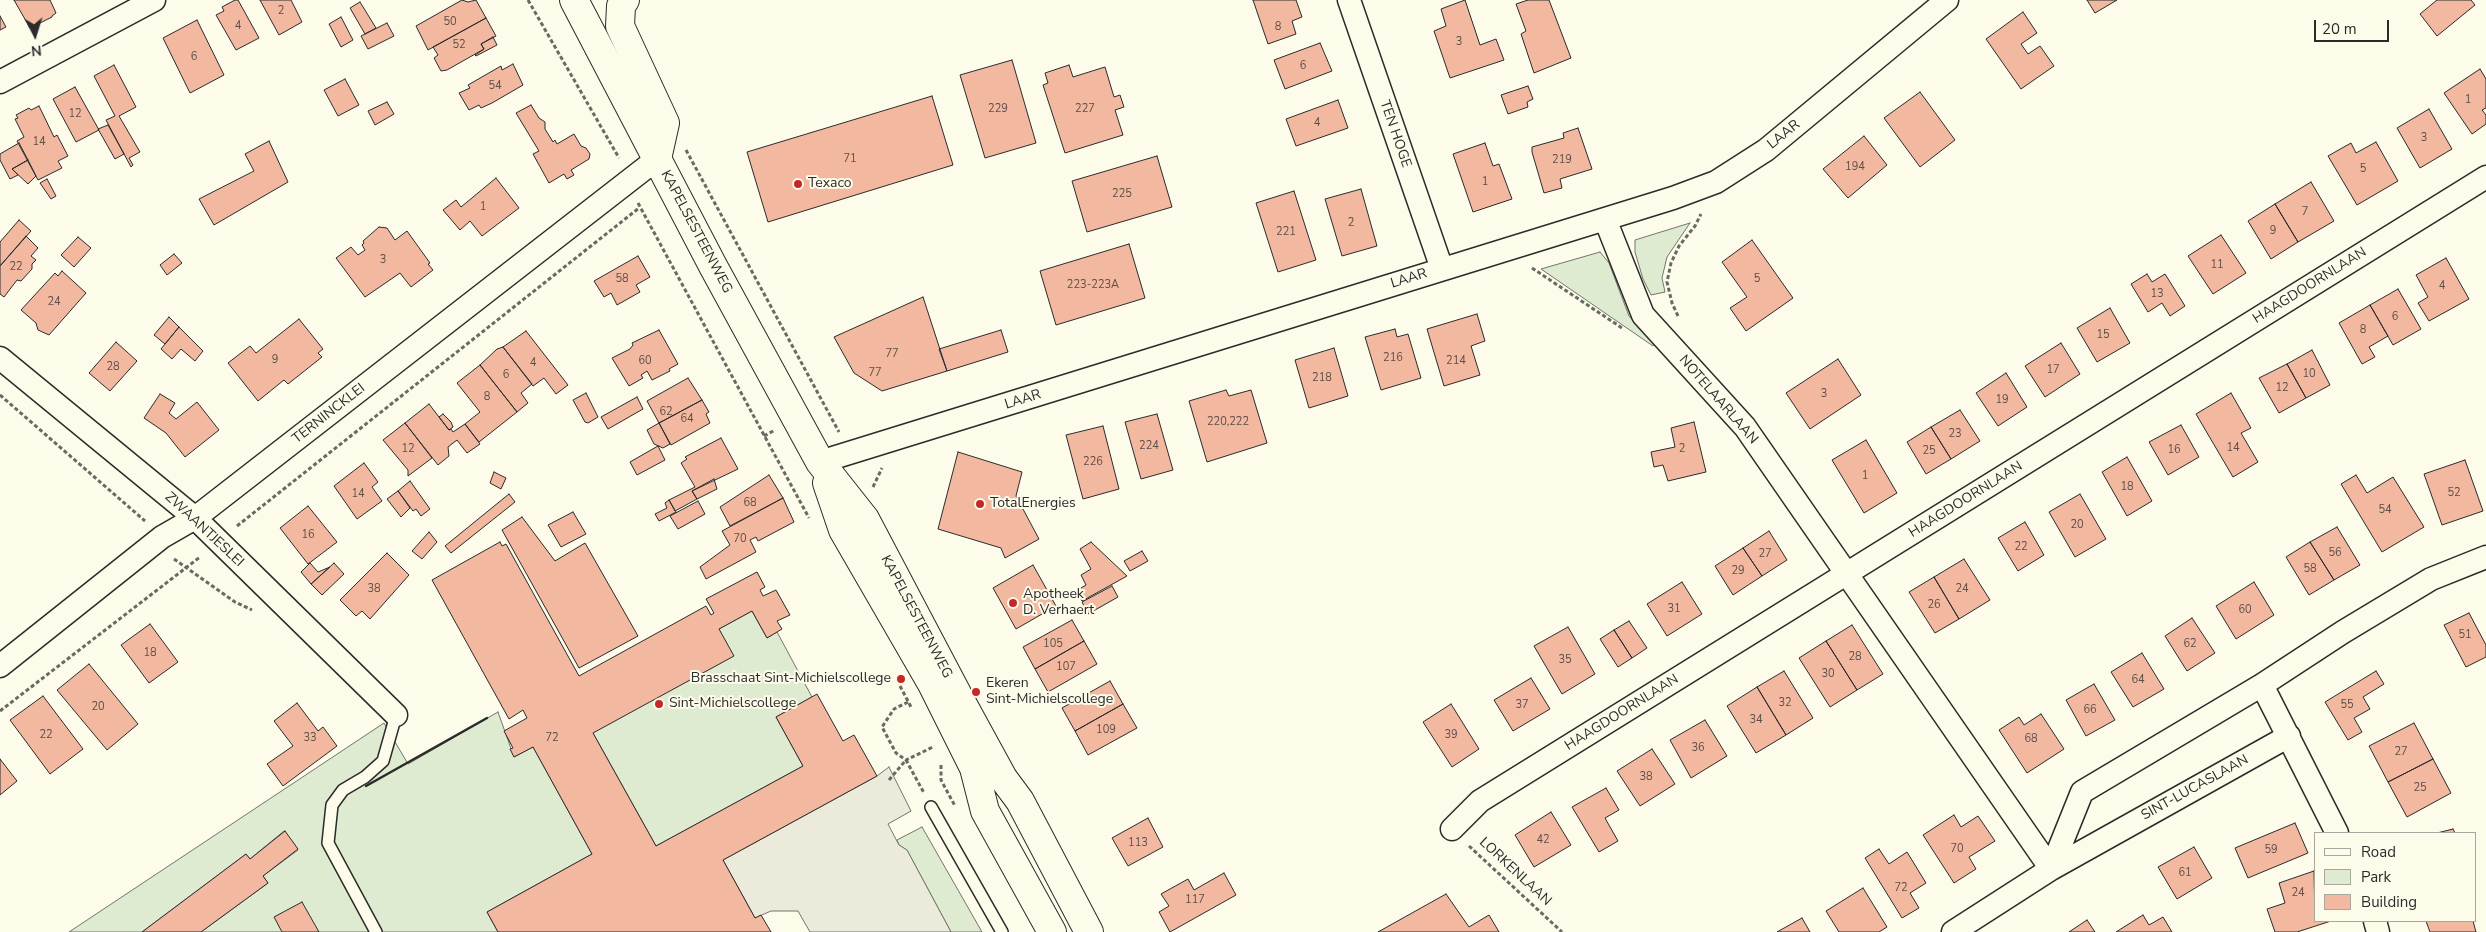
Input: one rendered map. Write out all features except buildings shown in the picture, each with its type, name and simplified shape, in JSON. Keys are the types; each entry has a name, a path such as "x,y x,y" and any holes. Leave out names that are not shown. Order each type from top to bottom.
{"main road":[{"name":"KAPELSESTEENWEG","path":"574,0 820,462 865,519 990,780 1020,801 1090,932"},
{"path":"625,0 621,6 620,26 665,123 657,159"},
{"name":"KAPELSESTEENWEG","path":"990,780 985,811 1052,932"}],"street":[{"path":"0,82 154,0"},
{"name":"TEN HOGE","path":"1349,0 1442,269"},
{"name":"LAAR","path":"820,462 1674,198 1725,177 1773,144 1948,0"},
{"name":"TERNINCKLEI","path":"0,666 162,536 195,518 657,159"},
{"name":"HAAGDOORNLAAN","path":"1452,829 1480,801 2486,177"},
{"name":"NOTELAARLAAN","path":"1605,220 1643,315 1745,427 2051,869"},
{"name":"ZWAANTJESLEI","path":"0,358 195,518 396,715"},
{"path":"2051,869 2082,792 2262,685 2343,632 2431,579 2486,557"},
{"path":"2262,685 2336,832"},
{"name":"SINT-LUCASLAAN","path":"1953,932 2051,869 2288,736"}],"lane":[{"path":"376,932 328,843 332,805 343,790 365,777 383,761 396,715"},
{"path":"931,807 1002,932"}],"path":[{"path":"528,0 631,178 639,208 813,526"},
{"path":"685,149 825,405"},
{"path":"0,711 187,568 218,541 639,208"},
{"path":"1680,320 1672,303 1667,282 1671,263 1679,246 1695,226 1702,212"},
{"path":"1525,263 1629,332"},
{"path":"0,395 162,536 162,551 187,568"},
{"path":"899,685 912,709"},
{"path":"908,702 894,709 882,727 896,753 906,760 931,807"},
{"path":"929,739 937,754"},
{"path":"889,780 906,760 933,747"},
{"path":"942,762 941,780 959,814"},
{"name":"LORKENLAAN","path":"1452,829 1562,932"}],"green space":[{"path":"1690,223 1667,257 1662,278 1665,292 1651,295 1643,279 1635,252 1635,240"},
{"path":"1600,252 1609,263 1629,316 1654,343 1653,346 1541,269"},
{"path":"752,611 767,638 777,632 812,697 776,717 803,766 656,846 593,733 719,629"},
{"path":"498,712 514,757 533,747 592,854 487,912 498,932 201,932 268,883 263,876 298,850 284,831 250,859 246,854 142,932 69,932 384,723 408,764"},
{"path":"922,827 982,932 951,932 907,850 899,845 897,840"}],"shaded area":[{"path":"889,767 911,811 888,824 899,845 907,850 951,932 810,932 798,911 771,911 755,918 723,860 877,776"}],"wall":[{"path":"366,786 487,718"}],"place":[{"name":"Texaco","path":"798,184"},
{"name":"TotalEnergies","path":"980,504"},
{"name":"Apotheek D. Verhaert","path":"1013,603"},
{"name":"Brasschaat Sint-Michielscollege","path":"901,679"},
{"name":"Ekeren Sint-Michielscollege","path":"976,692"},
{"name":"Sint-Michielscollege","path":"659,704"}]}
